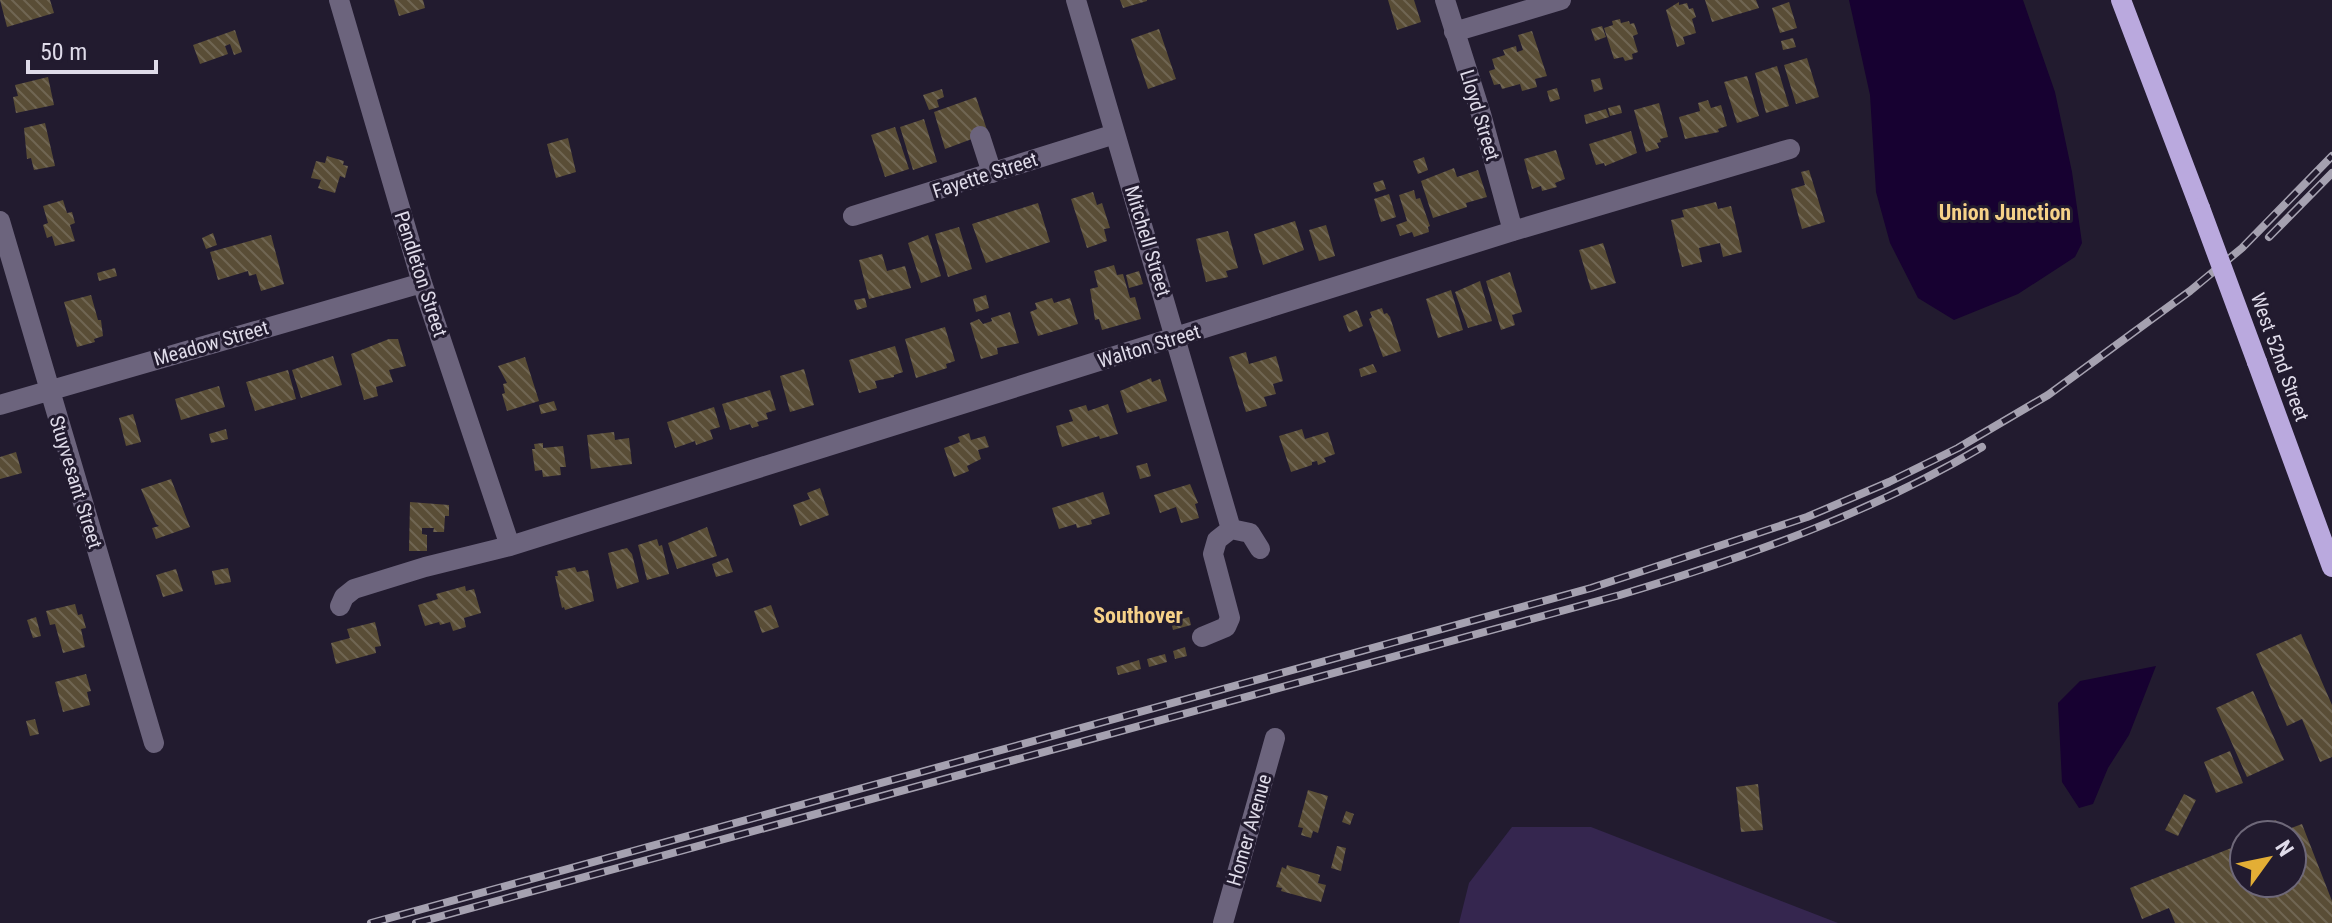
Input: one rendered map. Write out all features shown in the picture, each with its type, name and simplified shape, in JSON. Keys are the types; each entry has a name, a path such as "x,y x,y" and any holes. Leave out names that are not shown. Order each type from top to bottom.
{"main road":[{"name":"West 52nd Street","path":"2121,0 2332,567"}],"street":[{"name":"Pendleton Street","path":"339,0 422,283 510,546"},
{"name":"Mitchell Street","path":"1076,0 1231,529"},
{"name":"Lloyd Street","path":"1445,0 1513,231"},
{"path":"1454,32 1561,0"},
{"name":"Fayette Street","path":"853,216 1115,134"},
{"path":"980,136 992,173"},
{"name":"Walton Street","path":"340,606 344,597 354,589 440,562 510,546 1513,231 1790,149"},
{"name":"Stuyvesant Street","path":"0,221 154,743"},
{"name":"Meadow Street","path":"0,405 422,283"},
{"path":"1202,637 1226,627 1230,618 1213,554 1217,540 1231,529 1250,533 1260,549"},
{"name":"Homer Avenue","path":"1223,923 1275,738"}],"shaded area":[{"path":"1849,0 2023,0 2055,92 2072,172 2082,243 2075,257 2018,294 1954,320 1918,298 1890,243 1876,192 1870,95"},
{"path":"2156,666 2129,735 2108,768 2093,804 2079,808 2062,782 2058,703 2080,681"},
{"path":"1512,827 1591,827 1838,923 1459,923 1469,883"}],"building":[{"path":"0,0 50,0 54,13 7,27"},
{"path":"394,0 423,0 425,8 399,16"},
{"path":"1120,0 1147,0 1147,1 1123,8"},
{"path":"1388,0 1414,0 1421,22 1397,30"},
{"path":"1705,0 1756,0 1759,8 1712,22"},
{"path":"1679,2 1679,5 1687,3 1689,9 1693,8 1696,33 1683,37 1685,44 1677,47 1666,10"},
{"path":"1789,2 1797,28 1780,33 1772,8"},
{"path":"1620,19 1621,23 1634,23 1638,34 1633,36 1638,52 1632,54 1633,59 1625,61 1623,57 1614,59 1604,28"},
{"path":"1602,26 1606,37 1595,41 1591,29"},
{"path":"1159,29 1176,79 1148,89 1131,39"},
{"path":"235,30 242,52 234,55 230,44 225,46 228,54 200,64 193,45"},
{"path":"1532,31 1547,76 1535,79 1537,87 1522,91 1520,84 1502,89 1500,84 1494,85 1489,71 1495,69 1492,59 1505,55 1503,50 1516,46 1517,52 1523,50 1518,35"},
{"path":"1793,38 1796,47 1783,50 1781,41"},
{"path":"1807,58 1819,97 1796,104 1784,65"},
{"path":"1777,66 1789,106 1766,113 1755,73"},
{"path":"1747,76 1759,116 1737,123 1724,82"},
{"path":"48,77 54,105 16,113 13,97 18,96 15,85"},
{"path":"1600,78 1603,89 1594,92 1591,80"},
{"path":"1557,88 1560,99 1550,102 1547,91"},
{"path":"942,89 944,97 937,100 939,107 929,110 923,95"},
{"path":"976,97 988,133 945,149 934,112"},
{"path":"1708,100 1711,108 1721,105 1727,126 1718,129 1719,132 1685,139 1679,117 1700,111 1698,103"},
{"path":"1659,103 1668,137 1660,139 1661,142 1657,143 1659,148 1646,152 1634,110"},
{"path":"1620,105 1622,113 1610,116 1608,108"},
{"path":"1606,109 1609,117 1586,124 1584,115"},
{"path":"924,119 937,162 913,170 900,127"},
{"path":"45,123 55,166 34,170 31,158 27,159 24,128"},
{"path":"895,127 909,169 885,177 871,135"},
{"path":"1631,131 1637,153 1605,166 1604,163 1596,165 1589,144"},
{"path":"568,138 576,172 556,178 547,144"},
{"path":"1556,150 1565,179 1555,183 1557,187 1542,191 1541,186 1532,189 1524,159"},
{"path":"327,156 344,161 343,165 348,166 345,178 340,176 335,193 318,188 321,180 311,178 316,161 325,163"},
{"path":"1424,157 1428,170 1418,174 1413,161"},
{"path":"1454,168 1457,177 1478,170 1487,197 1433,218 1421,181"},
{"path":"1809,170 1825,222 1802,229 1791,189 1805,185 1801,172"},
{"path":"1383,180 1386,189 1376,192 1373,183"},
{"path":"1414,190 1430,226 1429,232 1414,237 1412,232 1400,236 1396,225 1407,221 1399,195"},
{"path":"1093,192 1097,205 1102,203 1110,228 1104,229 1107,241 1087,248 1071,199"},
{"path":"1389,194 1396,217 1381,222 1374,199"},
{"path":"63,200 67,213 72,212 75,223 70,225 75,241 55,246 52,236 47,238 43,225 48,223 43,206"},
{"path":"1716,202 1718,209 1731,206 1742,252 1723,257 1720,243 1699,248 1702,262 1682,267 1671,220 1684,217 1682,210"},
{"path":"1038,203 1050,242 986,263 972,224"},
{"path":"1295,221 1304,250 1263,265 1254,234"},
{"path":"1326,225 1335,256 1319,261 1309,230"},
{"path":"959,227 972,269 948,277 935,234"},
{"path":"1228,231 1238,268 1226,271 1228,277 1206,282 1196,239"},
{"path":"213,233 217,245 206,249 202,238"},
{"path":"271,235 284,284 261,291 256,274 249,276 248,271 218,280 210,252"},
{"path":"928,235 941,276 921,283 908,243"},
{"path":"1603,243 1616,283 1591,290 1579,250"},
{"path":"882,254 887,271 905,266 911,288 869,299 859,260"},
{"path":"1114,265 1117,275 1123,274 1130,298 1135,297 1141,319 1102,330 1099,319 1095,320 1090,289 1098,287 1094,271"},
{"path":"115,268 117,276 99,281 97,273"},
{"path":"1139,271 1143,284 1129,288 1126,275"},
{"path":"1510,272 1522,312 1512,315 1515,325 1501,330 1486,281"},
{"path":"1480,281 1492,321 1468,328 1455,292"},
{"path":"1451,290 1463,330 1438,338 1426,299"},
{"path":"91,295 98,320 101,320 103,336 94,339 95,342 77,347 64,302"},
{"path":"986,295 989,308 976,312 973,299"},
{"path":"865,298 867,307 857,310 854,300"},
{"path":"1052,298 1054,303 1070,298 1078,324 1038,336 1030,312 1037,309 1035,303"},
{"path":"1382,308 1384,314 1390,317 1401,351 1383,357 1369,319 1372,317 1370,312"},
{"path":"1357,310 1363,326 1349,332 1343,316"},
{"path":"1010,312 1019,343 997,348 998,354 981,359 970,323 979,319 983,324"},
{"path":"945,327 955,361 946,364 947,368 916,378 905,339"},
{"path":"389,339 398,339 406,366 389,370 393,382 376,387 378,396 364,400 351,354"},
{"path":"895,346 903,372 875,381 877,388 859,393 849,360"},
{"path":"1246,352 1249,364 1276,356 1283,381 1273,384 1276,394 1264,397 1267,406 1246,412 1229,357"},
{"path":"333,356 342,385 301,398 292,370"},
{"path":"525,357 539,401 507,411 502,394 505,393 503,384 507,383 498,366"},
{"path":"1373,364 1377,372 1361,377 1359,369"},
{"path":"804,369 814,405 790,412 780,376"},
{"path":"288,370 296,399 255,411 246,382"},
{"path":"1151,378 1152,382 1160,379 1167,401 1127,413 1120,391"},
{"path":"219,386 225,407 181,420 175,399"},
{"path":"770,390 776,410 766,413 768,419 757,422 759,426 752,428 750,424 730,430 722,404"},
{"path":"554,401 557,410 541,414 539,405"},
{"path":"1108,404 1118,434 1062,447 1056,426 1073,421 1069,410 1086,405 1088,411"},
{"path":"714,407 720,427 710,430 713,439 675,448 667,422"},
{"path":"133,414 141,442 126,446 119,418"},
{"path":"226,429 228,439 211,443 209,434"},
{"path":"1302,429 1305,439 1328,432 1335,454 1324,458 1326,462 1318,465 1317,461 1312,462 1312,465 1291,472 1279,436"},
{"path":"614,432 615,440 629,438 632,464 591,469 587,435"},
{"path":"969,433 971,440 985,436 989,447 978,450 981,459 967,466 969,471 954,477 944,448 960,442 958,437"},
{"path":"543,443 543,448 563,446 566,467 560,467 561,475 543,477 542,470 535,471 532,449 535,449 534,444"},
{"path":"16,452 22,473 0,479 0,457"},
{"path":"1147,463 1151,476 1140,479 1136,466"},
{"path":"171,479 190,527 156,539 152,528 159,526 141,489"},
{"path":"1190,484 1198,503 1195,504 1199,518 1181,523 1176,507 1160,513 1154,495"},
{"path":"820,488 829,515 800,526 793,505 810,499 807,493"},
{"path":"1103,492 1110,514 1091,520 1092,524 1059,529 1052,508"},
{"path":"410,502 449,505 444,532 422,528 422,534 427,535 427,551 409,551"},
{"path":"707,527 717,556 677,569 668,543"},
{"path":"657,539 659,546 662,545 669,574 647,580 638,545"},
{"path":"627,548 632,554 639,582 617,589 608,553"},
{"path":"728,558 733,572 716,577 712,564"},
{"path":"575,567 577,572 588,570 594,601 565,610 555,576 558,576 557,571"},
{"path":"228,568 231,582 215,585 212,571"},
{"path":"176,569 183,591 163,597 156,575"},
{"path":"465,586 466,591 474,589 481,613 464,618 466,627 453,631 450,622 425,626 418,605 438,599 436,594"},
{"path":"75,604 86,628 81,629 85,647 63,653 55,624 50,625 46,611"},
{"path":"771,605 779,627 762,633 754,611"},
{"path":"36,617 41,636 33,638 27,620"},
{"path":"1189,617 1191,625 1173,630 1171,622"},
{"path":"375,622 381,646 375,647 376,653 336,664 331,643 350,638 347,629"},
{"path":"2301,634 2332,705 2332,757 2320,762 2302,719 2287,726 2256,654"},
{"path":"1185,647 1187,656 1175,659 1173,651"},
{"path":"1165,654 1167,662 1149,667 1147,659"},
{"path":"1139,660 1141,669 1118,675 1116,667"},
{"path":"86,674 91,691 87,692 90,705 63,712 55,682"},
{"path":"2253,691 2284,760 2247,777 2216,708"},
{"path":"35,719 39,734 30,736 26,721"},
{"path":"2230,751 2243,783 2216,793 2204,762"},
{"path":"1758,784 1763,830 1741,832 1736,787"},
{"path":"1308,790 1328,796 1318,833 1313,831 1311,838 1301,835 1303,828 1298,827"},
{"path":"2184,794 2196,800 2178,836 2165,830"},
{"path":"1346,811 1354,814 1350,825 1342,822"},
{"path":"2308,839 2332,901 2332,923 2175,923 2169,908 2142,919 2130,888 2228,849 2228,899 2308,899"},
{"path":"1337,846 1346,848 1341,871 1331,868"},
{"path":"1287,865 1320,875 1318,883 1326,885 1321,902 1276,887 1282,867 1286,869"}],"railway":[{"path":"371,923 1591,588 1807,517 1958,448 2048,395 2190,291 2242,248 2332,156"},
{"path":"2269,237 2332,173"},
{"path":"416,923 1620,595 1806,532 1895,493 1982,447"}],"district":[{"name":"Union Junction","path":"2005,212"},
{"name":"Southover","path":"1138,615"}]}
